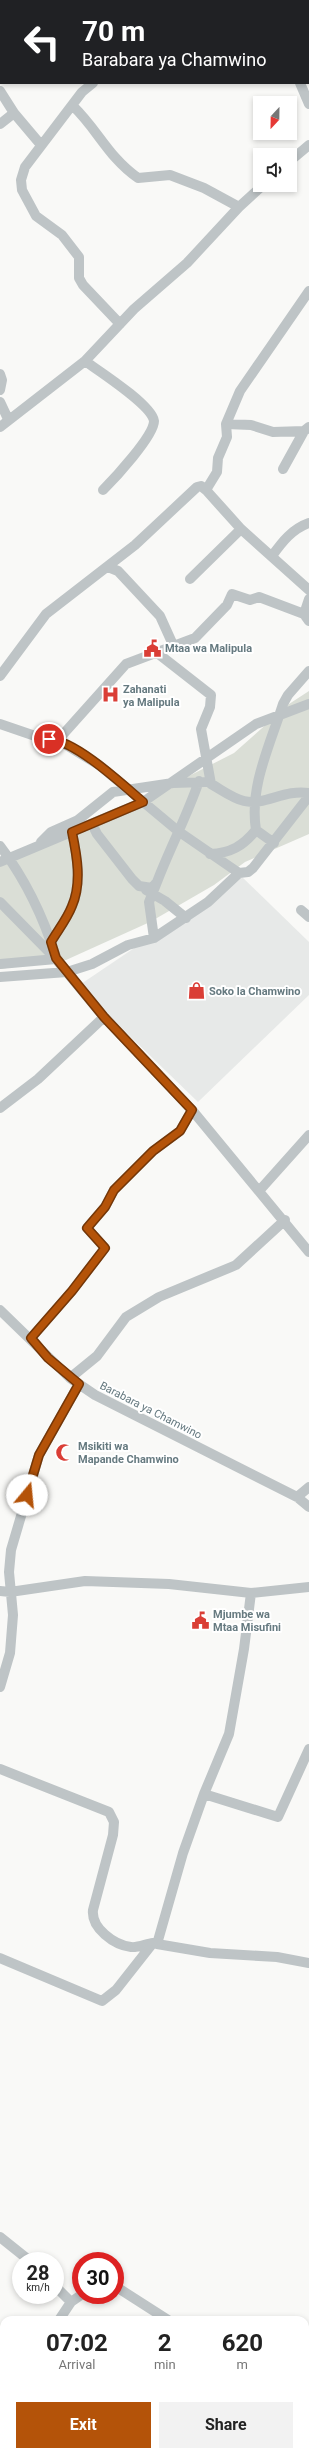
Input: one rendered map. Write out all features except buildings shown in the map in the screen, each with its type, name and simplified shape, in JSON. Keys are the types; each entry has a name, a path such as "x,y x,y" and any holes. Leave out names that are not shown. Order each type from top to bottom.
{"street":[{"path":"92,84 82,92 73,106 25,167 21,180 22,190 36,216 62,235 79,257 79,278 83,285 120,324"},
{"path":"300,84 309,104"},
{"path":"0,91 14,113 41,145"},
{"path":"73,106 86,119 111,155 122,167 138,178 170,175 204,188 239,207"},
{"path":"0,124 14,113"},
{"path":"297,155 309,145"},
{"path":"0,427 8,419 85,361 120,324 187,263 239,207 255,192"},
{"path":"206,490 217,472 218,458 227,437 226,424 240,391 309,291"},
{"path":"85,361 121,385 152,415 154,423 137,450 103,490"},
{"path":"0,374 2,380 0,390"},
{"path":"0,402 8,419"},
{"path":"226,424 251,425 273,432 307,429"},
{"path":"283,469 307,429"},
{"path":"0,676 46,614 135,545 196,487 201,486 206,490 241,528 309,590"},
{"path":"272,556 281,543 298,527 309,523"},
{"path":"190,579 241,528"},
{"path":"108,567 118,571 160,616 174,647"},
{"path":"58,740 126,664 195,638 227,605 232,594 250,600 259,597 306,618 309,599"},
{"path":"156,652 211,695 210,707 201,729 211,784"},
{"path":"274,843 256,830 253,814 257,783 280,713 288,695 309,671"},
{"path":"4,860 143,802 173,783 256,724 280,713 309,704"},
{"path":"0,724 41,738 58,740 99,765 178,831 239,873"},
{"path":"0,977 67,972 92,964 128,945 154,938 208,902 239,873 248,872 253,868 274,843 309,794 297,791 255,802 245,801 230,795 211,784 199,781 128,789 113,792 78,820 51,832 36,847"},
{"path":"154,938 149,902 151,894 178,831 186,818 199,781"},
{"path":"92,824 97,834 139,886 165,901 186,918"},
{"path":"210,854 232,851 246,844 256,830"},
{"path":"51,942 72,907 77,891 77,864 72,832"},
{"path":"0,846 4,860 40,913 56,958"},
{"path":"139,886 147,889 157,882"},
{"path":"0,902 56,958 104,1017 192,1110 285,1220 309,1252"},
{"path":"0,964 56,958"},
{"path":"0,1108 38,1079 104,1017"},
{"path":"31,1338 72,1291 105,1248 87,1228 105,1207 114,1190 153,1151 180,1131 192,1110"},
{"path":"259,1191 309,1136"},
{"path":"0,1687 10,1653 13,1615 5,1591 11,1550 39,1455 74,1381 97,1356 126,1317 158,1297 236,1265 285,1220"},
{"name":"Barabara ya Chamwino","path":"0,1310 31,1338 48,1358 74,1381 95,1395 297,1497 309,1507"},
{"path":"297,1497 309,1487"},
{"path":"5,1591 85,1581 169,1584 251,1593 309,1587"},
{"path":"0,1958 102,2001 116,1990 155,1944 183,1853 204,1794 229,1734 244,1649 251,1593"},
{"path":"204,1794 278,1817 309,1750"},
{"path":"0,1769 109,1812 114,1822 113,1835 93,1910 94,1918 100,1930 113,1940 131,1947 155,1944 210,1953 277,1957 309,1963"},
{"path":"0,2237 19,2252"},
{"path":"124,2292 162,2316"},
{"path":"62,2316 71,2302 64,2295"}],"shaded area":[{"path":"309,691 309,834 245,862 214,885 150,922 66,960 0,969 0,864 132,805 234,753 289,704"},
{"name":"Soko la Chamwino","path":"241,876 309,942 309,995 198,1102 78,986"}],"place":[{"name":"Mtaa wa Malipula","path":"152,648"},
{"name":"Zahanati ya Malipula","path":"110,695"},
{"name":"Soko la Chamwino","path":"196,991"},
{"name":"Msikiti wa Mapande Chamwino","path":"65,1452"},
{"name":"Mjumbe wa Mtaa Misufini","path":"200,1620"}],"route":[{"path":"27,1495 39,1455 79,1384 48,1358 31,1338 72,1291 105,1248 87,1228 105,1207 114,1190 136,1171 153,1151 180,1131 192,1110 104,1017 56,958 51,942 72,907 77,891 77,864 72,832 143,802 99,765 58,740 49,739"}]}
